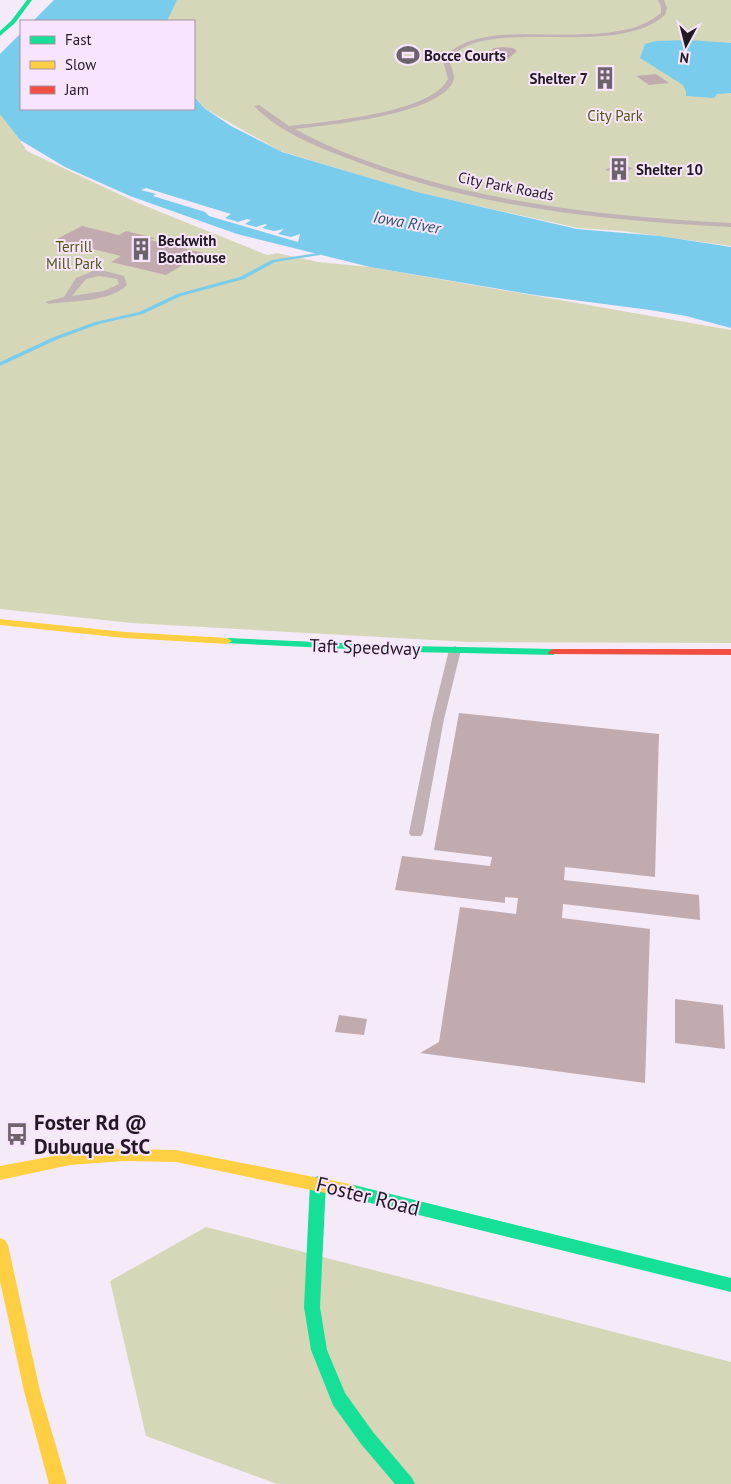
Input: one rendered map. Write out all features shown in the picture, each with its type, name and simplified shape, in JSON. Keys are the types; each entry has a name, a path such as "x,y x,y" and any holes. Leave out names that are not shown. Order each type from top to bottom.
{"street":[{"path":"6,11 17,0"},
{"path":"0,34 30,0"},
{"name":"Taft Speedway","path":"0,622 134,635 276,644 455,650 731,652"},
{"name":"Foster Road","path":"0,1173 70,1160 124,1155 176,1156 318,1183 731,1285"},
{"path":"318,1183 312,1307 318,1350 339,1399 367,1438 406,1484"},
{"path":"0,1245 32,1391 58,1484"}],"lane":[{"path":"286,128 390,112 419,105 440,94 448,87 451,81 451,74 446,60 454,51 461,47 482,41 511,37 580,36 632,30 645,26 660,17 665,7 661,0"},
{"name":"City Park Roads","path":"257,106 286,128 361,162 434,185 475,195 603,216 731,225"},
{"path":"49,302 110,292 123,285 123,282 121,278 109,274 86,276 79,279 68,298"},
{"path":"416,833 438,719 455,650"}],"green space":[{"name":"City Park","path":"177,0 731,0 731,246 622,231 578,228 416,192 280,151 204,108 195,96 195,20 166,19"},
{"name":"Terrill Mill Park","path":"0,111 27,151 138,203 267,255 277,253 318,262 370,267 731,330 731,643 469,642 132,623 0,609"},
{"path":"206,1227 731,1362 731,1484 277,1484 146,1436 110,1281"}],"water":[{"path":"54,0 177,0 167,20 34,20"},
{"name":"Iowa River","path":"20,34 20,110 195,110 195,97 204,108 231,126 282,152 417,192 577,229 660,236 731,247 731,328 686,316 535,295 370,267 237,234 130,196 65,167 20,140 0,114 0,54"},
{"path":"690,40 731,43 731,93 717,94 714,98 686,96 683,85 640,58 645,44 656,41"}],"pier":[{"path":"146,188 231,214 225,218 238,222 247,219 251,220 245,224 256,227 265,224 267,225 262,228 274,231 284,229 278,234 291,237 300,234 298,242 209,216 205,212 153,196 156,194 141,190"}],"building":[{"path":"494,48 513,48 517,51 508,59 499,60 485,56"},
{"path":"656,74 669,83 649,85 636,76"},
{"name":"Shelter 7","path":"597,75 612,75 614,80 598,80"},
{"name":"Shelter 10","path":"616,164 633,168 623,174 605,170"},
{"name":"Beckwith Boathouse","path":"82,226 119,235 126,231 155,238 150,240 203,253 166,275 111,262 121,256 55,240"},
{"path":"459,713 659,734 655,877 565,867 564,880 699,895 700,920 563,904 562,918 650,929 645,1083 420,1053 439,1042 460,907 516,914 518,898 505,897 505,903 395,890 402,856 490,866 492,857 434,850"},
{"path":"675,999 723,1005 725,1049 675,1043"},
{"path":"339,1015 367,1019 364,1035 335,1032"}],"waterway":[{"path":"0,364 56,338 97,323 141,313 179,295 242,278 274,261 318,254"}],"traffic: fast":[{"path":"0,34 13,22 30,0"},
{"path":"227,641 411,649 553,652"},
{"path":"318,1183 312,1307 319,1350 339,1399 367,1438 406,1484"},
{"path":"350,1191 731,1285"}],"traffic: slow":[{"path":"0,622 125,635 227,641"},
{"path":"0,1173 70,1159 124,1155 176,1156 350,1191"},
{"path":"0,1245 32,1391 58,1484"}],"traffic: jam":[{"path":"553,652 731,652"}],"place":[{"name":"Bocce Courts","path":"408,55"},
{"name":"Shelter 7","path":"605,78"},
{"name":"Shelter 10","path":"619,169"},
{"name":"Beckwith Boathouse","path":"141,249"},
{"name":"Foster Rd @ Dubuque StC","path":"17,1134"}]}
